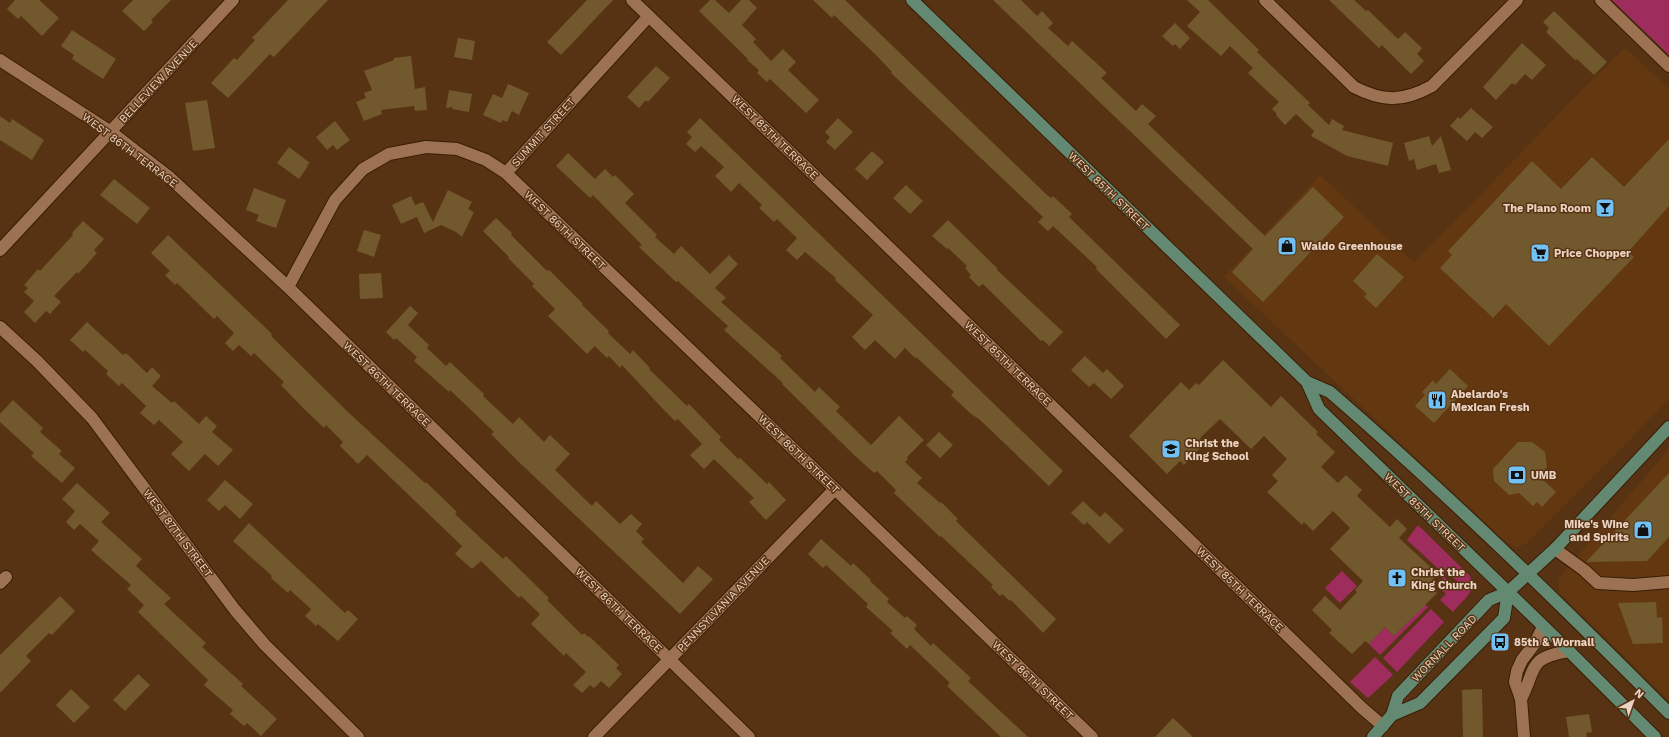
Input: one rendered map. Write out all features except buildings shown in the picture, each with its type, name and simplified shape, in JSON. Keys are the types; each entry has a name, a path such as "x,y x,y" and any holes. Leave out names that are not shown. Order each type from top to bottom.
{"main road":[{"name":"WEST 85TH STREET","path":"912,0 1306,382 1319,409 1569,650 1655,737"},
{"name":"WEST 85TH STREET","path":"1306,382 1334,395 1454,503 1572,616 1669,713"},
{"name":"WORNALL ROAD","path":"1373,737 1392,715 1398,696 1489,600 1508,592 1555,549 1669,427"},
{"name":"WORNALL ROAD","path":"1392,715 1420,703 1504,618 1508,592"}],"street":[{"name":"BELLEVIEW AVENUE","path":"0,250 233,0"},
{"name":"WEST 85TH TERRACE","path":"632,0 867,226 1362,708 1383,726"},
{"path":"1265,0 1354,87 1370,95 1399,99 1416,95 1432,86 1517,0"},
{"path":"1601,0 1669,66"},
{"name":"SUMMIT STREET","path":"288,287 336,200 363,169 389,154 426,147 457,149 486,160 506,173 649,16"},
{"name":"WEST 86TH TERRACE","path":"0,60 111,132 169,177 288,287 750,737"},
{"name":"WEST 86TH STREET","path":"506,173 1092,737"},
{"name":"WEST 87TH STREET","path":"0,327 37,361 92,418 235,610 265,645 358,737"},
{"name":"PENNSYLVANIA AVENUE","path":"594,737 835,488"},
{"path":"1555,549 1584,570 1598,583 1633,585 1669,582"},
{"path":"1524,737 1521,699 1516,682 1517,671 1522,660 1535,643 1544,627"},
{"path":"1521,699 1527,688 1529,677 1534,666 1542,659 1552,654 1569,650"}],"shaded area":[{"path":"1612,0 1669,0 1669,55"},
{"path":"1625,48 1669,89 1669,399 1527,543 1515,548 1504,540 1224,277 1320,175 1414,263 1584,88"},
{"path":"1669,449 1669,700 1559,592 1559,581 1564,572"},
{"path":"1417,526 1419,526 1469,575 1472,581 1471,591 1465,600 1453,612 1440,600 1446,594 1442,590 1443,573 1407,540","holes":["1450,570 1453,573 1453,578 1460,583 1460,586 1457,589 1454,589 1449,580 1445,578 1445,573"]},
{"path":"1342,571 1357,586 1340,603 1325,588"},
{"path":"1425,604 1428,607 1380,655 1369,644 1385,627 1394,636"},
{"path":"1431,609 1444,622 1397,672 1383,658"},
{"path":"1375,657 1393,675 1368,698 1350,682"}],"place":[{"name":"The Piano Room","path":"1605,208"},
{"name":"Waldo Greenhouse","path":"1287,246"},
{"name":"Price Chopper","path":"1540,253"},
{"name":"Abelardo's Mexican Fresh","path":"1437,400"},
{"name":"Christ the King School","path":"1171,449"},
{"name":"UMB","path":"1517,475"},
{"name":"Mike's Wine and Spirits","path":"1643,530"},
{"name":"Christ the King Church","path":"1397,578"},
{"name":"85th & Wornall","path":"1500,642"}]}
